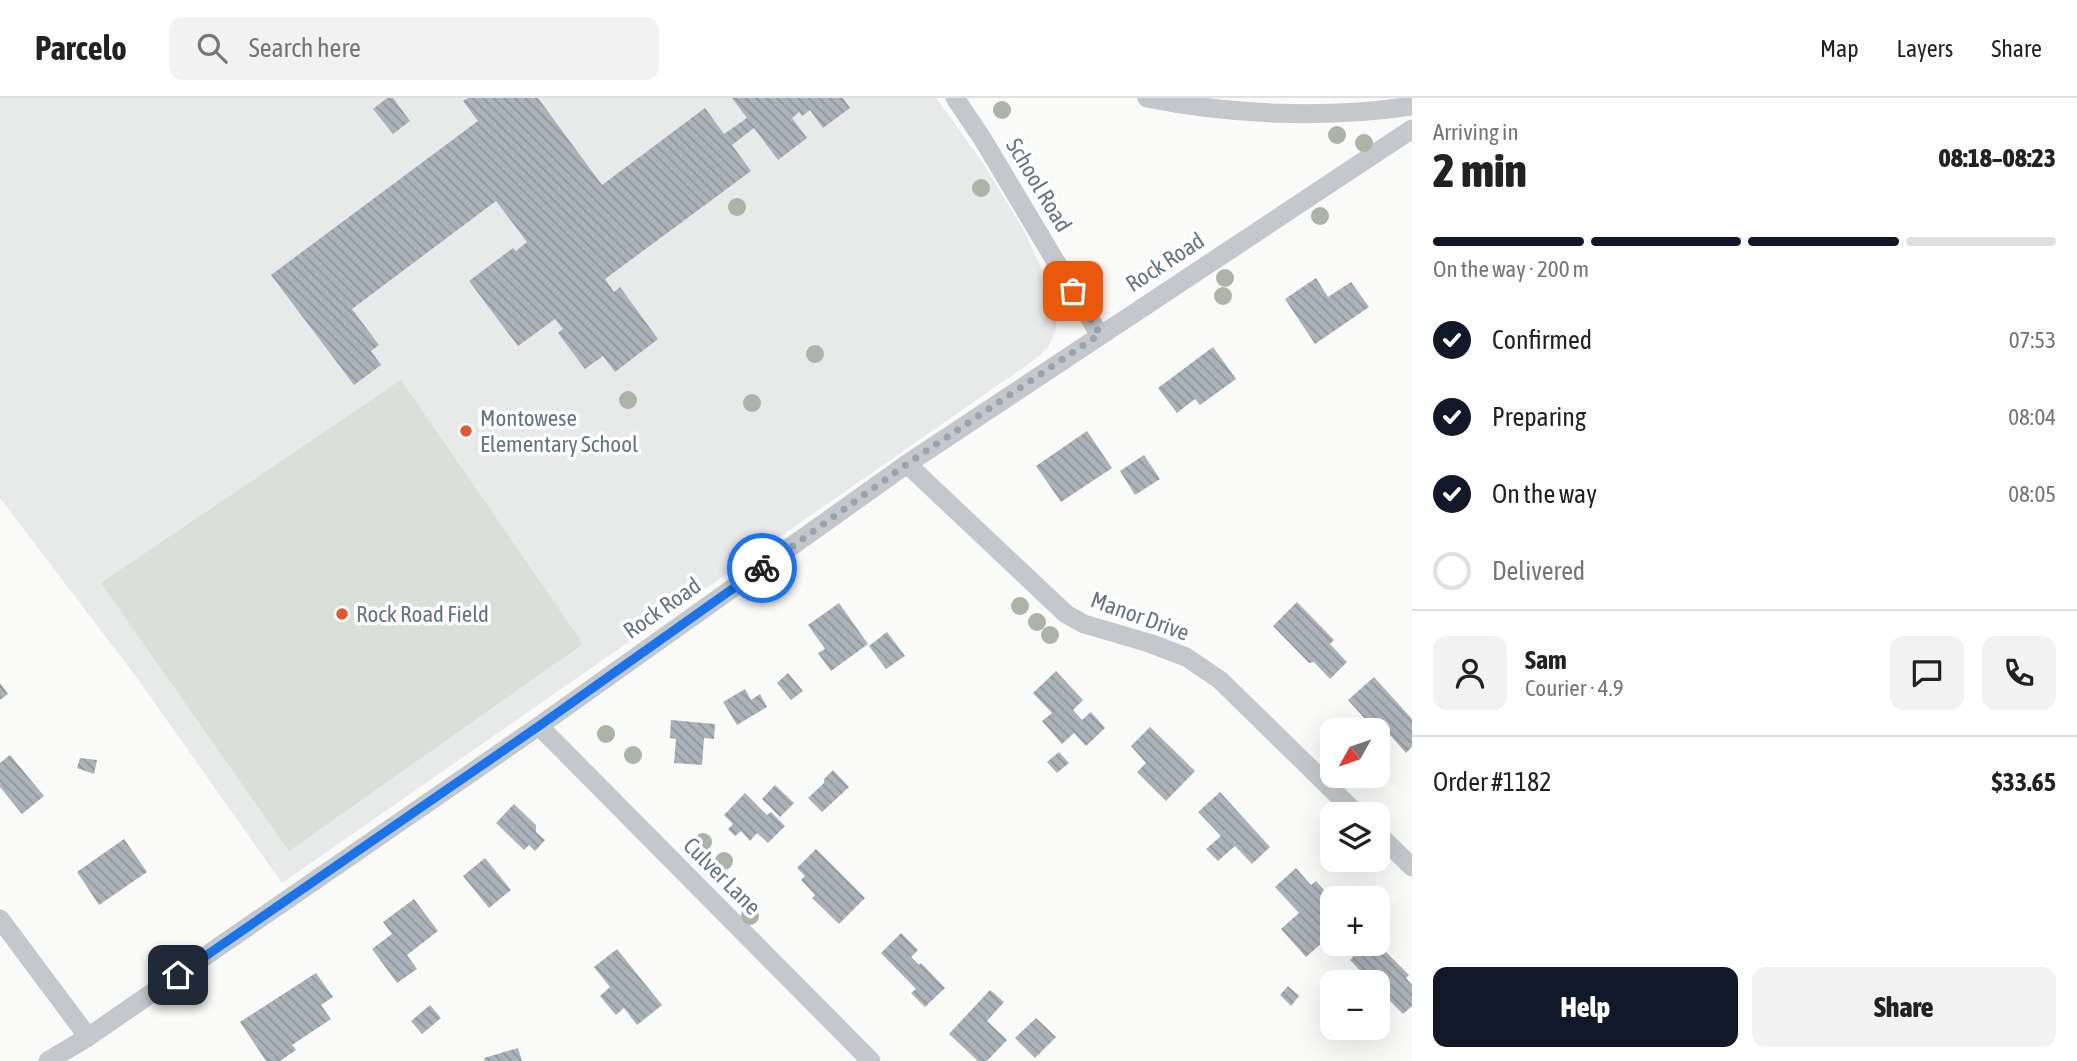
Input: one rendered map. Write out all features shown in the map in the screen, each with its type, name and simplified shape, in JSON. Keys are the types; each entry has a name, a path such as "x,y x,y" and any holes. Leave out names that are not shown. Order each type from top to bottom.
{"street":[{"name":"School Road","path":"954,98 982,138 1100,334"},
{"path":"1147,98 1195,107 1273,113 1378,111 1412,106"},
{"name":"Rock Road","path":"48,1061 88,1037 539,726 907,464 1412,129"},
{"name":"Manor Drive","path":"907,464 1066,614 1084,624 1186,657 1220,680 1345,802"},
{"name":"Culver Lane","path":"539,726 871,1061"},
{"path":"1390,846 1412,867"},
{"path":"0,919 88,1037"}],"shaded area":[{"name":"Montowese Elementary School","path":"0,98 936,98 983,163 1023,229 1052,291 1057,309 1056,329 1048,348 1030,363 282,883 137,678 0,498"},
{"name":"Rock Road Field","path":"401,380 583,644 289,851 101,583"}],"building":[{"path":"387,98 393,98 410,121 393,134 373,109"},
{"path":"468,98 538,98 602,185 705,108 724,134 747,118 732,98 843,98 850,108 823,128 810,110 802,116 799,112 792,118 807,138 778,160 754,128 732,145 751,171 605,279 614,292 620,287 658,339 615,372 603,356 585,369 558,333 563,329 555,319 518,346 469,281 513,248 516,251 527,242 496,201 352,309 379,345 371,351 381,365 354,385 271,275 478,121 463,101"},
{"path":"1316,278 1328,297 1351,282 1369,307 1315,344 1285,299"},
{"path":"1213,347 1236,379 1200,405 1195,399 1177,413 1158,388"},
{"path":"1087,431 1112,468 1061,502 1036,466"},
{"path":"1144,455 1160,479 1135,495 1120,471"},
{"path":"1297,602 1334,640 1330,644 1347,662 1330,679 1314,662 1309,663 1273,626"},
{"path":"839,603 868,644 831,671 818,653 825,649 808,625"},
{"path":"887,632 905,656 886,669 869,646"},
{"path":"1056,671 1083,700 1073,710 1082,720 1091,712 1105,728 1086,746 1074,733 1062,744 1042,721 1052,713 1033,693"},
{"path":"788,673 803,691 791,700 777,683"},
{"path":"1374,677 1412,719 1412,747 1406,753 1390,737 1390,718 1364,718 1348,700"},
{"path":"0,683 8,694 0,700"},
{"path":"745,689 751,700 760,694 767,707 737,725 723,702"},
{"path":"671,720 715,724 714,739 704,738 702,765 674,763 676,739 670,738"},
{"path":"1150,727 1195,771 1166,801 1137,772 1146,763 1131,746"},
{"path":"1059,752 1069,763 1057,773 1047,762"},
{"path":"10,755 44,796 22,814 0,787 0,763"},
{"path":"80,758 97,760 94,774 77,768"},
{"path":"833,770 849,787 822,812 808,798"},
{"path":"775,785 794,803 780,817 762,799"},
{"path":"1220,792 1270,847 1252,864 1235,846 1218,861 1206,849 1221,836 1198,812"},
{"path":"745,793 767,815 771,812 785,826 768,843 757,833 750,841 741,831 735,836 728,829 733,824 724,815"},
{"path":"514,804 536,825 536,832 545,840 535,851 529,845 524,850 496,823"},
{"path":"124,839 147,872 99,905 77,872"},
{"path":"816,849 865,898 839,924 812,898 815,895 801,880 805,876 797,868"},
{"path":"485,858 511,890 489,908 463,876"},
{"path":"1296,868 1311,885 1316,881 1320,886 1320,945 1306,957 1281,929 1299,913 1275,887"},
{"path":"414,899 438,931 407,955 417,969 397,983 372,949 392,934 383,922"},
{"path":"901,933 918,950 911,957 919,965 921,963 945,988 925,1007 911,993 916,989 881,953"},
{"path":"617,949 662,1005 637,1025 624,1008 616,1015 600,996 610,987 594,967"},
{"path":"1354,956 1390,956 1409,975 1406,978 1412,985 1412,1006 1403,1014 1390,1001 1390,970 1360,970 1350,960"},
{"path":"316,973 333,997 321,1005 331,1019 292,1045 296,1050 280,1061 266,1061 240,1022"},
{"path":"1288,986 1299,996 1291,1006 1280,995"},
{"path":"990,990 1004,1002 987,1021 1007,1040 987,1061 978,1061 949,1034"},
{"path":"430,1005 441,1018 422,1034 411,1021"},
{"path":"1036,1018 1056,1037 1035,1058 1015,1038"},
{"path":"518,1048 522,1061 485,1061 484,1058"}],"way so far":[{"path":"762,568 907,464 1100,334 1073,291"}],"place":[{"name":"Montowese Elementary School","path":"466,431"},
{"name":"Rock Road Field","path":"342,614"}],"route":[{"path":"178,975 539,726 762,568"}]}
